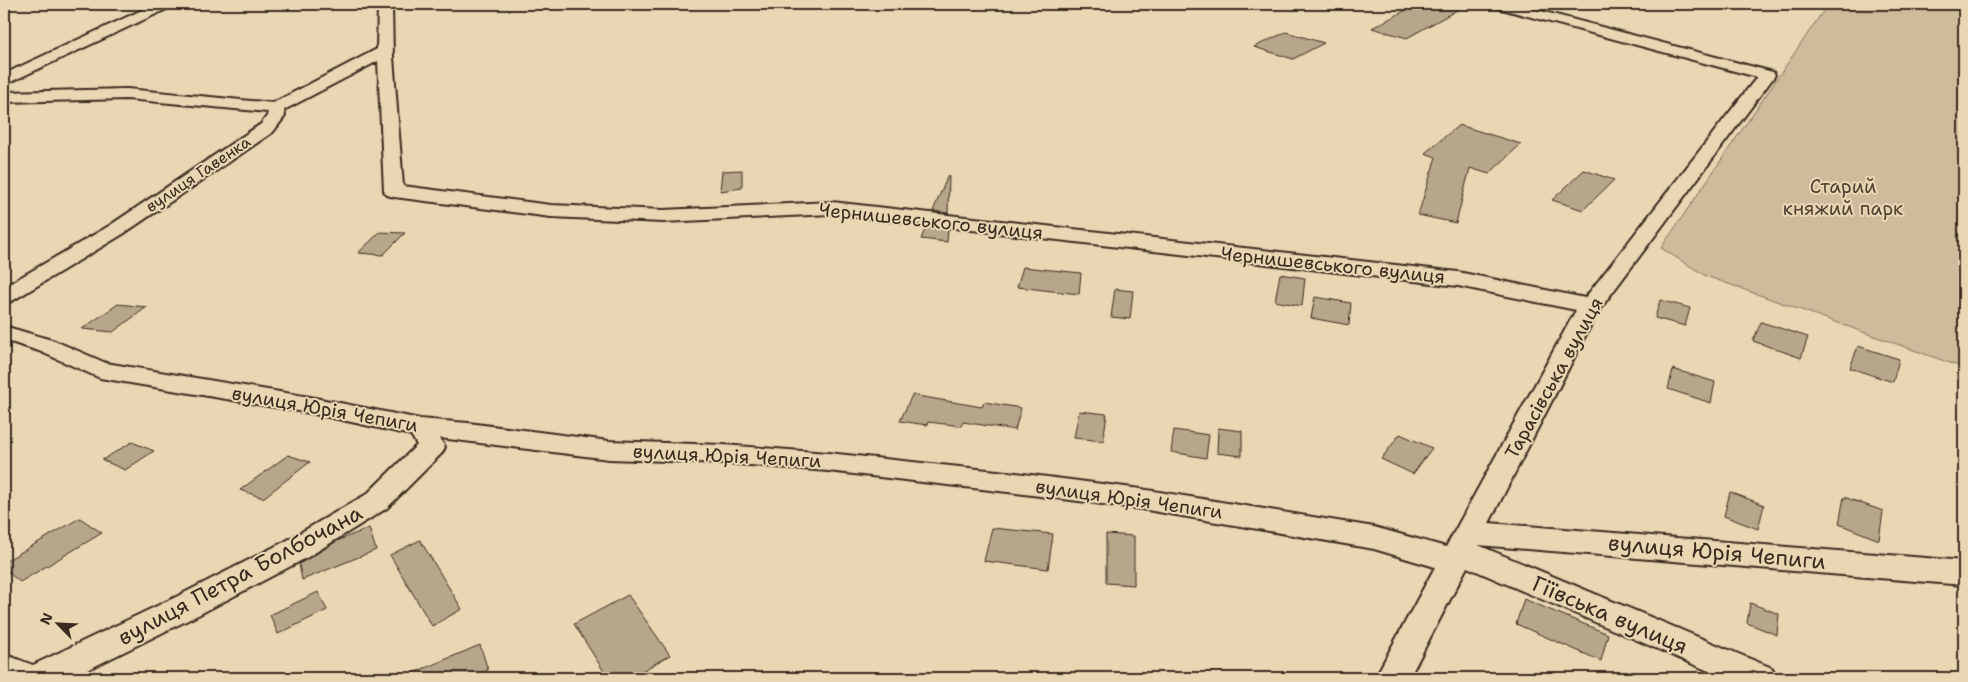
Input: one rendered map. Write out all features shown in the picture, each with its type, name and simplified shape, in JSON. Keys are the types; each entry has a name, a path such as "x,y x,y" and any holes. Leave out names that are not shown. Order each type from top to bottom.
{"street":[{"path":"4,80 166,4"},
{"name":"Чернишевського вулиця","path":"384,4 385,51 394,191 551,211 663,216 832,208 1458,279 1591,306"},
{"name":"Тарасівська вулиця","path":"1392,678 1591,306 1767,75 1499,4"},
{"path":"4,97 127,94 276,108 385,51"},
{"name":"вулиця Гавенка","path":"4,296 116,230 267,128 276,116 276,108"},
{"name":"вулиця Юрія Чепиги","path":"4,333 47,346 100,370 310,405 420,428 468,432 609,450 723,454 1016,482 1151,501 1374,538 1462,548 1964,572"},
{"name":"вулиця Петра Болбочана","path":"40,678 189,606 297,549 377,500 432,447 420,428"},
{"name":"Гіївська вулиця","path":"1462,548 1760,678"},
{"path":"4,668 29,678"}],"green space":[{"name":"Старий княжий парк","path":"1828,4 1964,4 1964,368 1706,276 1661,248"}],"building":[{"path":"1468,4 1407,38 1372,28 1408,9"},
{"path":"1286,32 1324,43 1293,59 1254,47"},
{"path":"1459,125 1521,144 1489,174 1470,168 1456,223 1418,215 1436,157 1425,153"},
{"path":"742,170 742,188 720,191 722,171"},
{"path":"1584,170 1614,180 1583,210 1552,200"},
{"path":"948,175 948,213 933,211"},
{"path":"926,227 948,229 947,242 921,239"},
{"path":"380,232 405,233 383,255 358,253"},
{"path":"1023,267 1081,273 1079,294 1017,287"},
{"path":"1280,274 1305,278 1302,306 1275,301"},
{"path":"1115,289 1133,291 1130,319 1111,317"},
{"path":"1315,297 1351,303 1349,325 1311,318"},
{"path":"1660,300 1690,308 1685,326 1655,318"},
{"path":"118,304 147,307 113,332 82,329"},
{"path":"1761,322 1808,337 1801,358 1753,341"},
{"path":"1858,346 1899,359 1893,382 1850,368"},
{"path":"1673,369 1715,382 1711,403 1668,389"},
{"path":"912,395 982,407 984,402 1021,408 1015,430 963,422 961,426 928,422 927,425 900,421"},
{"path":"1079,411 1107,414 1103,441 1074,438"},
{"path":"1218,428 1242,431 1242,456 1217,453"},
{"path":"1174,430 1209,435 1206,458 1171,452"},
{"path":"1400,434 1432,448 1413,474 1381,459"},
{"path":"132,442 154,451 125,470 102,460"},
{"path":"288,455 310,462 263,498 240,490"},
{"path":"1730,492 1764,505 1758,529 1724,516"},
{"path":"1844,497 1883,511 1879,540 1839,524"},
{"path":"80,518 102,533 20,582 4,569 4,562"},
{"path":"369,528 376,550 302,580 299,564 337,541"},
{"path":"992,528 1053,534 1048,569 984,561"},
{"path":"1106,534 1134,536 1134,585 1106,583"},
{"path":"420,540 462,609 432,626 390,555"},
{"path":"318,592 327,610 278,634 270,615"},
{"path":"628,595 670,655 630,678 608,678 574,624"},
{"path":"1524,599 1608,634 1601,661 1516,624"},
{"path":"1750,603 1779,614 1777,635 1747,623"},
{"path":"480,645 488,670 469,678 401,678"}]}
